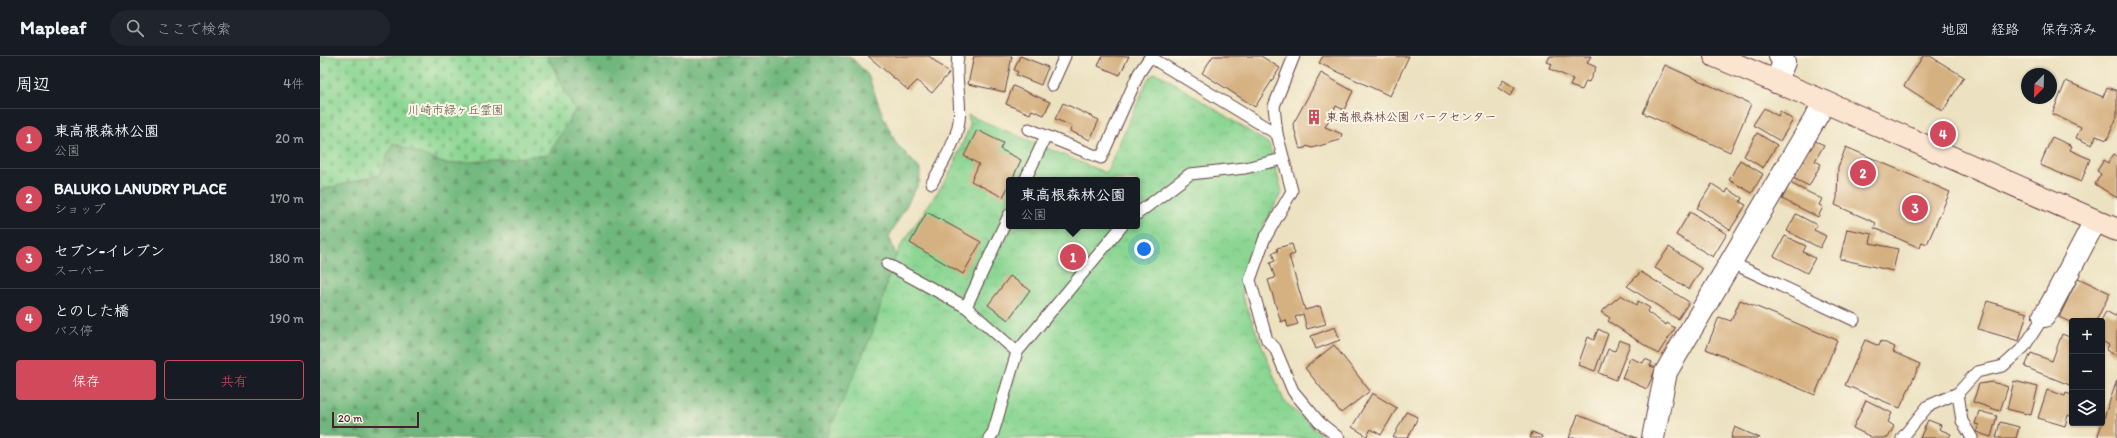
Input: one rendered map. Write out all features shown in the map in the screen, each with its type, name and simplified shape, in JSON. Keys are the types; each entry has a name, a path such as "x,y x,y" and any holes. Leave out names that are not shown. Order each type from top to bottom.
{"street":[{"path":"1715,56 1825,102 2117,230"},
{"path":"1776,82 1784,62 1780,56"},
{"path":"1653,438 1666,372 1825,102"},
{"path":"2044,316 2095,220"}],"lane":[{"path":"932,183 951,148 959,120 956,67 958,56"},
{"path":"1052,85 1065,56"},
{"path":"1029,129 1101,158 1139,73 1150,56 1262,127 1277,134"},
{"path":"1294,56 1274,106 1277,134 1292,191 1264,240 1250,280 1267,340 1275,348 1293,391 1319,422 1339,438"},
{"path":"1026,177 1046,136"},
{"path":"1140,212 1190,174 1245,168 1283,159"},
{"path":"966,306 1006,221"},
{"path":"989,438 993,433 1017,352 1120,229"},
{"path":"1730,262 1854,320"},
{"path":"887,264 966,306 1017,352"},
{"path":"1902,438 1928,406 1958,393 1977,372 2003,366 2024,347 2044,316"},
{"path":"1958,393 1962,421 1972,438"}],"green space":[{"name":"川崎市緑ヶ丘霊園","path":"320,56 547,56 575,110 548,155 446,164 393,143 379,175 320,190"},
{"path":"547,56 850,56 868,75 883,116 896,143 920,169 920,181 889,237 900,264 842,438 320,438 320,190 379,175 393,142 446,164 575,110"},
{"path":"1155,73 1166,78 1269,144 1282,192 1260,232 1244,273 1242,296 1284,401 1325,438 826,438 873,332 892,266 900,247 949,175 970,126 968,115 1106,173 1148,79"}],"building":[{"path":"868,56 929,56 949,73 932,93 917,81 908,90"},
{"path":"974,56 1012,56 1005,92 968,84"},
{"path":"1020,56 1048,67 1041,85 1016,75 1018,72 1014,70"},
{"path":"1102,56 1129,56 1120,75 1098,66"},
{"path":"1213,56 1261,56 1280,68 1255,107 1202,73"},
{"name":"東高根森林公園 パークセンター","path":"1323,56 1409,56 1390,96 1319,63"},
{"path":"1550,56 1591,56 1587,63 1596,67 1589,82 1586,81 1582,90 1570,86 1573,79 1550,69 1552,64 1547,62"},
{"path":"1923,56 1930,56 1964,77 1943,111 1904,86"},
{"path":"1665,65 1751,104 1730,152 1643,113"},
{"name":"東高根森林公園 パークセンター","path":"1321,73 1353,91 1344,110 1336,106 1325,127 1342,134 1340,140 1312,148 1307,146 1300,149 1293,124"},
{"path":"1503,80 1515,88 1510,96 1498,88"},
{"path":"2066,81 2103,97 2107,87 2117,91 2117,117 2107,140 2096,136 2092,145 2076,138 2081,127 2052,114"},
{"path":"1013,86 1050,102 1044,115 1032,110 1030,114 1006,104"},
{"path":"1063,103 1099,120 1090,140 1070,131 1072,126 1055,119"},
{"path":"1764,108 1778,116 1780,111 1793,120 1780,141 1753,125"},
{"path":"977,130 1003,143 1000,149 1021,160 1013,177 1006,177 1006,191 1003,197 971,181 979,164 964,156"},
{"path":"1757,133 1777,145 1763,168 1744,156"},
{"path":"2052,137 2072,146 2070,150 2090,159 2081,182 2040,165"},
{"path":"1813,140 1824,145 1815,161 1821,164 1809,186 1793,178"},
{"path":"1846,147 1950,192 1927,244 1922,242 1920,248 1874,228 1876,223 1835,205 1837,198 1838,167"},
{"path":"2114,154 2117,156 2117,198 2095,184 2101,174 2097,171 2104,160 2108,163"},
{"path":"1740,160 1763,174 1752,193 1729,180"},
{"path":"1790,183 1822,199 1819,205 1823,207 1818,217 1782,199"},
{"path":"1712,184 1726,193 1728,189 1742,198 1740,202 1746,205 1730,230 1697,208"},
{"path":"927,212 981,242 963,274 910,243"},
{"path":"1690,212 1727,234 1713,257 1676,235"},
{"path":"1796,214 1817,225 1814,230 1826,236 1820,248 1787,231"},
{"path":"1847,229 1872,234 1870,243 1898,249 1893,271 1840,259"},
{"path":"1785,236 1806,246 1803,252 1815,258 1807,273 1774,256"},
{"path":"1292,244 1295,254 1289,256 1305,310 1320,306 1326,324 1307,329 1303,314 1295,317 1298,324 1288,327 1286,320 1281,322 1268,280 1275,278 1270,263 1275,261 1272,253 1278,251 1277,248"},
{"path":"1669,247 1702,269 1689,289 1655,268"},
{"path":"1641,272 1689,302 1678,319 1627,286"},
{"path":"1010,276 1030,290 1008,320 988,305"},
{"path":"2078,278 2110,293 2098,318 2069,318 2069,322 2059,317"},
{"path":"1621,295 1636,305 1638,301 1650,308 1647,312 1666,325 1667,323 1675,328 1658,354 1608,321 1610,318 1601,312"},
{"path":"1740,300 1837,340 1815,395 1706,349 1719,317 1731,321"},
{"path":"1987,301 2027,313 2019,341 1978,329"},
{"path":"2106,311 2115,316 2117,312 2117,356 2106,350 2109,345 2105,343 2105,318 2102,318"},
{"path":"1335,327 1340,340 1316,349 1311,336"},
{"path":"1598,329 1608,334 1595,371 1578,365 1588,337 1594,340"},
{"path":"2062,334 2069,337 2069,385 2025,367 2031,353 2052,361"},
{"path":"1619,340 1630,344 1616,380 1599,373 1608,349 1615,351"},
{"path":"1865,340 1879,346 1881,341 1895,347 1893,352 1920,364 1900,408 1845,385"},
{"path":"1334,345 1370,391 1341,413 1305,368"},
{"path":"1630,358 1643,363 1645,359 1652,362 1650,366 1656,368 1647,389 1622,378"},
{"path":"2117,380 2117,438 2097,438 2101,426 2105,426 2105,415"},
{"path":"2014,381 2038,387 2031,415 2007,409"},
{"path":"1993,382 2008,387 2000,411 1973,402 1979,384"},
{"path":"2047,390 2065,396 2066,393 2069,394 2069,416 2065,426 2038,418"},
{"path":"1372,393 1397,408 1381,435 1371,429 1367,436 1352,427"},
{"path":"1866,400 1892,413 1888,422 1894,426 1888,438 1873,438 1853,428"},
{"path":"1979,411 1997,416 1991,437 1976,432 1979,425 1975,424"},
{"path":"1406,412 1418,417 1408,438 1393,438"},
{"path":"1578,415 1637,438 1569,438"},
{"path":"1928,420 1941,425 1939,429 1951,434 1949,438 1920,438"},
{"path":"2000,422 2019,427 2016,438 1996,438"},
{"path":"1735,427 1760,438 1731,438"},
{"path":"1532,432 1542,436 1542,438 1530,438"}],"place":[{"name":"東高根森林公園 パークセンター","path":"1314,117"},
{"name":"とのした橋","path":"1943,134"},
{"name":"BALUKO LANUDRY PLACE","path":"1863,173"},
{"name":"セブン-イレブン","path":"1915,208"},
{"name":"東高根森林公園","path":"1073,257"}]}
